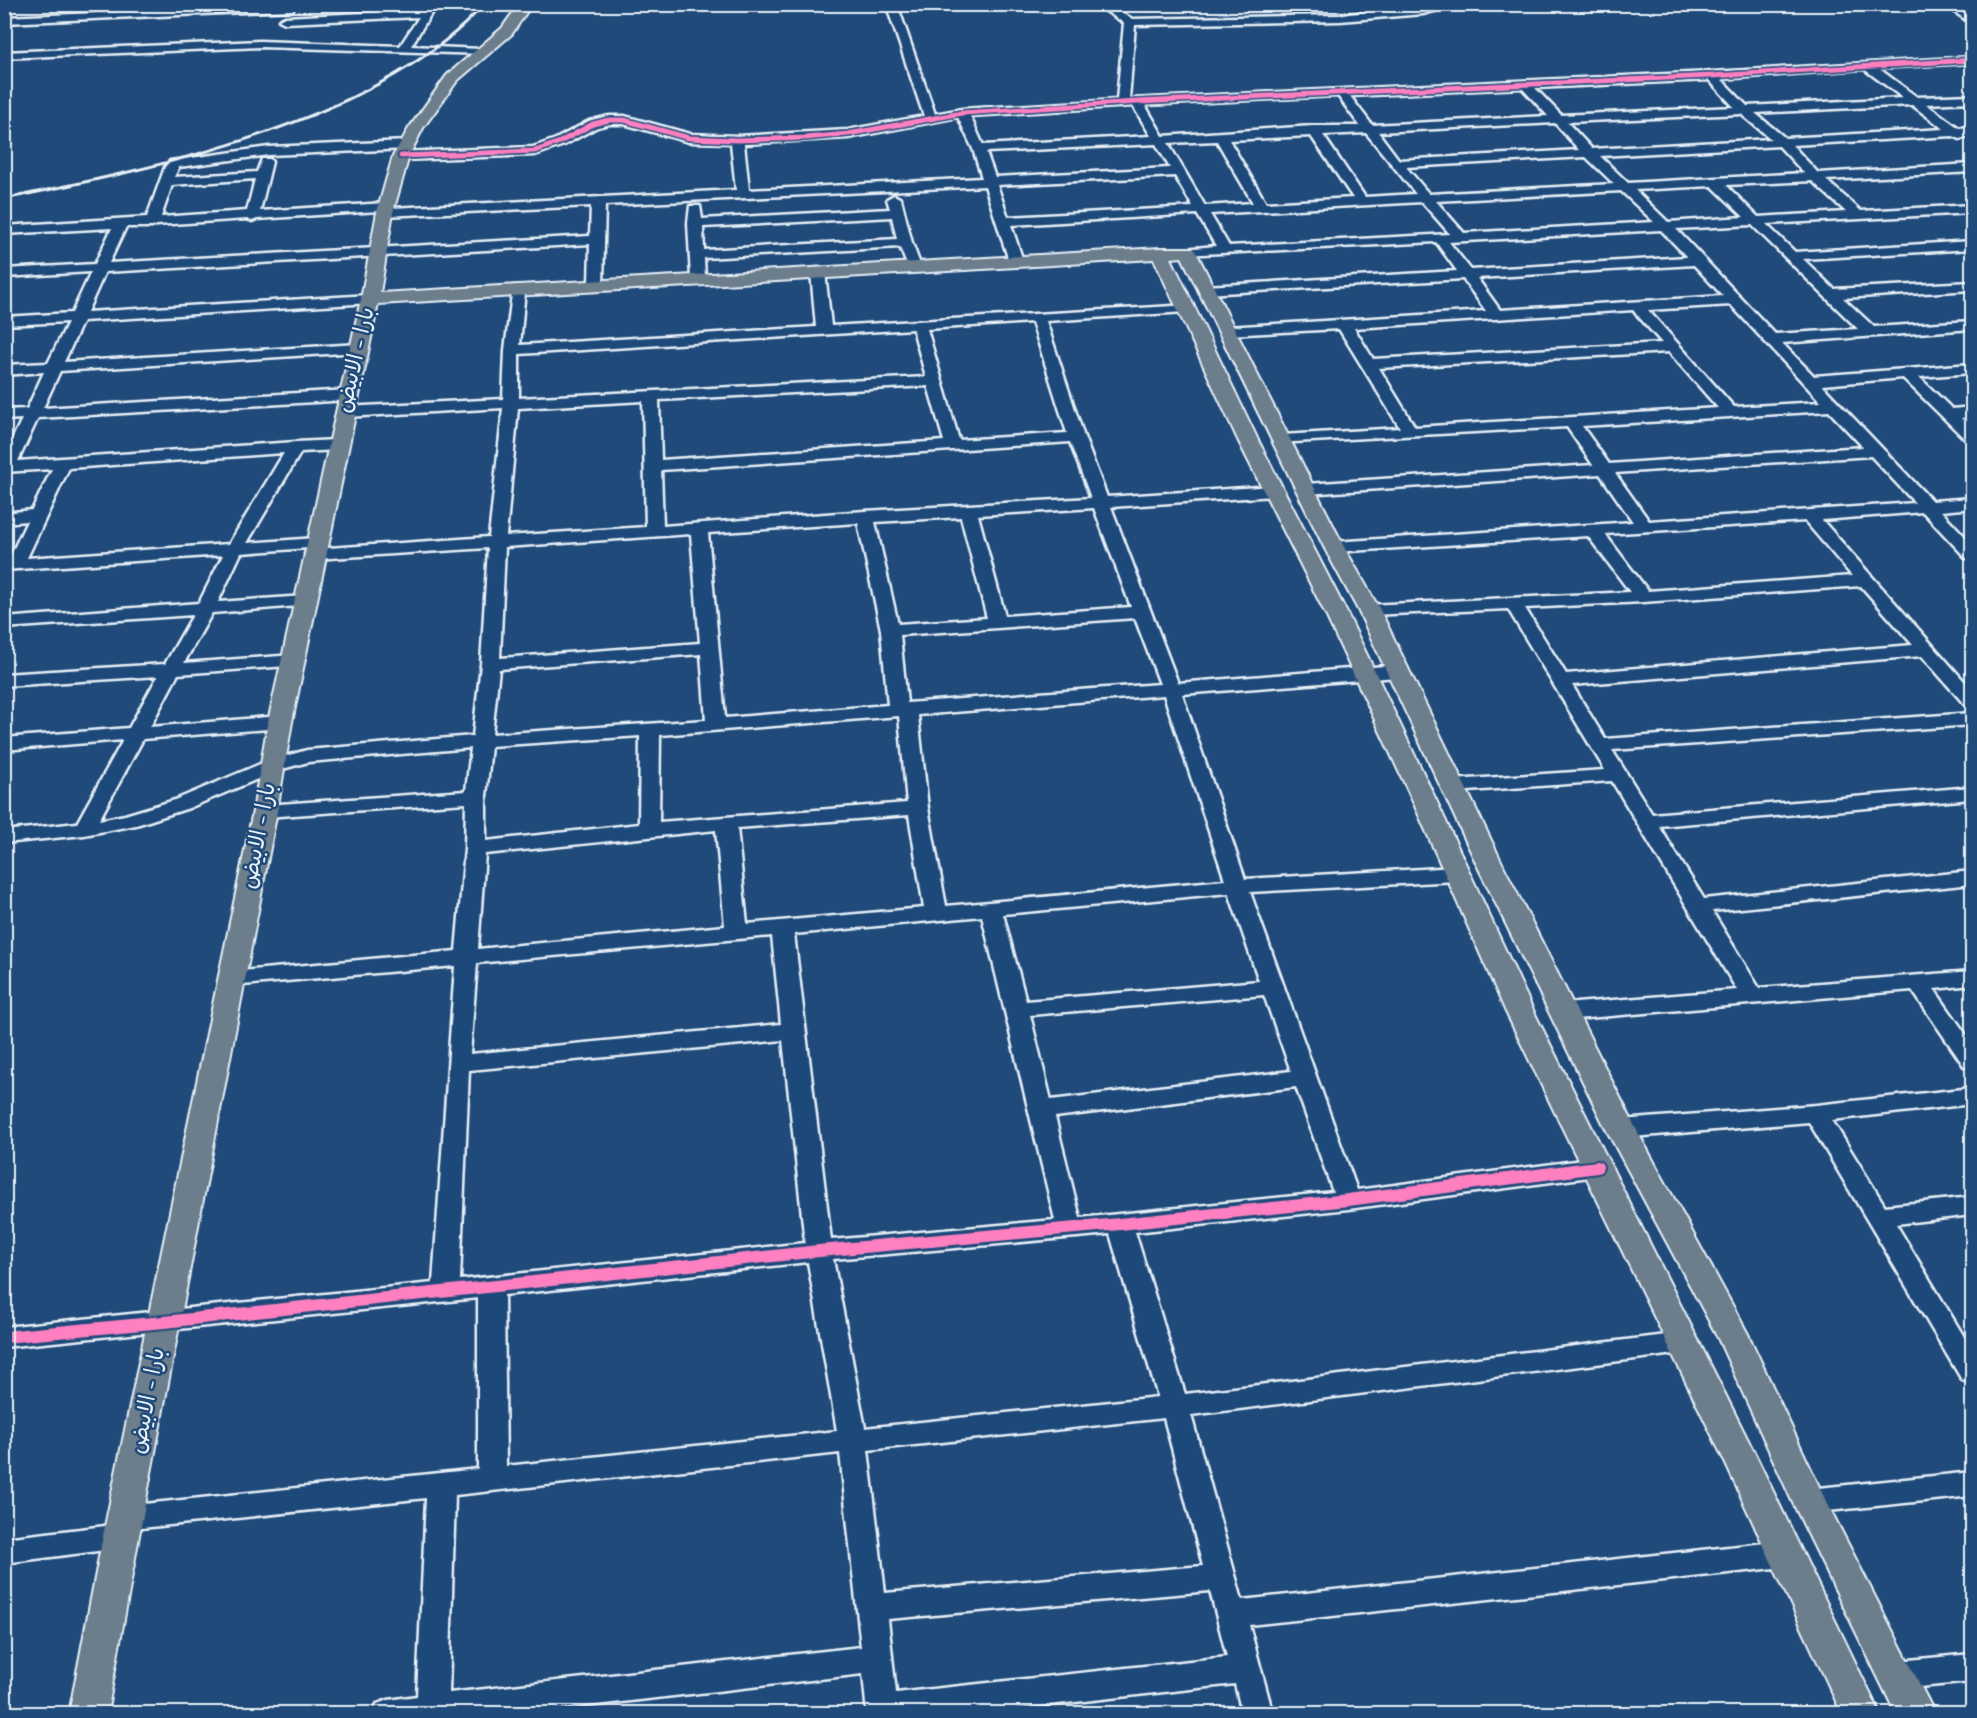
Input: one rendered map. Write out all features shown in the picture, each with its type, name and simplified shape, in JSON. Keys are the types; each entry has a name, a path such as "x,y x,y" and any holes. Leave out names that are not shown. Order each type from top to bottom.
{"main road":[{"name":"بارا - الابيض","path":"88,1713 265,811 280,722 315,548 370,298 385,209 404,151 416,128 452,78 507,31 526,4"},
{"path":"370,298 1188,252 1334,547 1369,610 1621,1129 1732,1334 1809,1501 1916,1713"},
{"path":"1160,253 1330,602 1520,1010 1861,1713"}],"street":[{"path":"80,16 84,4"},
{"path":"891,4 930,117"},
{"path":"1100,4 1130,22 1340,18 1424,11 1455,4"},
{"path":"1948,4 1967,14 1972,21"},
{"path":"4,20 172,13 429,9"},
{"path":"404,49 429,9"},
{"path":"277,46 288,11"},
{"path":"1130,22 1130,103 1160,138 1177,172 1225,249"},
{"path":"4,55 158,43 481,52"},
{"path":"152,222 171,167 175,164 269,151 535,151 560,142 593,124 609,120 624,120 689,138 737,140 848,134 930,117 962,113 1712,76 1972,60"},
{"path":"1867,65 1972,145"},
{"path":"1712,76 1744,110 1782,142 1814,176 1857,215"},
{"path":"1526,85 1589,153 1664,225 1972,554"},
{"path":"1342,94 1396,164 1459,236"},
{"path":"979,149 1368,127 1972,98"},
{"path":"962,113 979,149 1016,261"},
{"path":"1313,130 1362,202"},
{"path":"1396,164 1972,131"},
{"path":"1220,135 1262,207"},
{"path":"737,140 743,194"},
{"path":"252,217 269,151"},
{"path":"1002,221 1972,168"},
{"path":"4,231 385,209 694,197 1177,172"},
{"path":"166,181 264,175"},
{"path":"1716,183 1871,333"},
{"path":"891,187 905,243 914,267"},
{"path":"694,197 698,278"},
{"path":"596,285 598,201"},
{"path":"1188,252 1972,209"},
{"path":"695,224 898,213"},
{"path":"6,466 35,413 120,225"},
{"path":"1439,237 1466,277 1495,313"},
{"path":"4,273 597,240"},
{"path":"697,254 905,243"},
{"path":"1791,256 1972,245"},
{"path":"1206,290 1466,277 1698,261"},
{"path":"818,272 824,330"},
{"path":"1830,294 1972,286"},
{"path":"446,1290 458,1063 475,849 476,796 490,664 496,540 511,403 512,350 518,289"},
{"path":"4,321 370,298"},
{"path":"1227,331 1734,300"},
{"path":"1636,306 1730,412"},
{"path":"512,350 1186,308"},
{"path":"1038,318 1076,437 1172,689 1303,1078 1348,1200"},
{"path":"1344,324 1410,431"},
{"path":"919,325 953,446"},
{"path":"1772,339 1972,325"},
{"path":"1368,364 1673,347"},
{"path":"4,370 359,348"},
{"path":"1812,381 1972,368"},
{"path":"1905,372 1972,437"},
{"path":"4,415 347,403 511,403 935,381"},
{"path":"651,396 655,530"},
{"path":"1282,440 1834,406"},
{"path":"1948,414 1972,412"},
{"path":"1572,423 1644,526"},
{"path":"652,466 1076,437"},
{"path":"6,466 337,445"},
{"path":"84,829 206,608 235,549 296,447"},
{"path":"1306,489 1604,471 1875,451"},
{"path":"10,564 38,515 62,464"},
{"path":"10,564 235,549 496,540 1274,491"},
{"path":"1334,547 1972,503"},
{"path":"968,510 998,623"},
{"path":"4,518 38,515"},
{"path":"865,516 891,630 936,914"},
{"path":"1809,516 1972,701"},
{"path":"699,527 716,724"},
{"path":"1593,530 1643,597"},
{"path":"1369,610 1643,597 1865,580"},
{"path":"4,623 305,601"},
{"path":"1513,603 1753,997"},
{"path":"891,630 1142,612"},
{"path":"490,664 709,648"},
{"path":"1561,680 1926,650"},
{"path":"4,680 294,660"},
{"path":"4,837 84,829 129,821 182,804 272,766 307,756 1397,671"},
{"path":"1952,678 1972,676"},
{"path":"1600,745 1972,719"},
{"path":"4,744 280,722"},
{"path":"649,829 650,730"},
{"path":"1453,786 1616,775"},
{"path":"1646,820 1972,793"},
{"path":"265,811 476,796"},
{"path":"475,849 649,829 918,808"},
{"path":"726,823 737,933"},
{"path":"231,980 1237,886 1457,874"},
{"path":"1699,906 1972,877"},
{"path":"991,910 1069,1227"},
{"path":"782,929 819,1251 853,1440 882,1711 1247,1668"},
{"path":"1564,1012 1972,978"},
{"path":"1919,984 1972,1060"},
{"path":"1017,1009 1273,987"},
{"path":"458,1063 795,1031"},
{"path":"1040,1110 1303,1078"},
{"path":"1621,1129 1816,1113 1972,1096"},
{"path":"1816,1113 1879,1216 1965,1344 1972,1372"},
{"path":"4,1336 164,1322 819,1251 1120,1224 1348,1200 1597,1167"},
{"path":"1879,1216 1972,1206"},
{"path":"1120,1224 1175,1406 1258,1713"},
{"path":"491,1285 492,1479"},
{"path":"4,1551 123,1527 441,1485 1175,1406 1683,1343"},
{"path":"1809,1501 1972,1484"},
{"path":"432,1711 441,1485"},
{"path":"1233,1614 1784,1554"},
{"path":"871,1608 1222,1577"},
{"path":"388,1713 432,1711 877,1659"},
{"path":"1898,1675 1972,1668"}],"railway":[{"path":"4,199 194,155 261,134 326,109 386,80 440,45 484,4"}],"cycle path":[{"path":"401,156 535,151 560,142 593,124 609,120 624,120 689,138 737,140 805,138 848,134 962,113 1137,102 1712,76 1972,60"},
{"path":"4,1337 164,1322 819,1251 1120,1224 1348,1200 1597,1167"}]}
